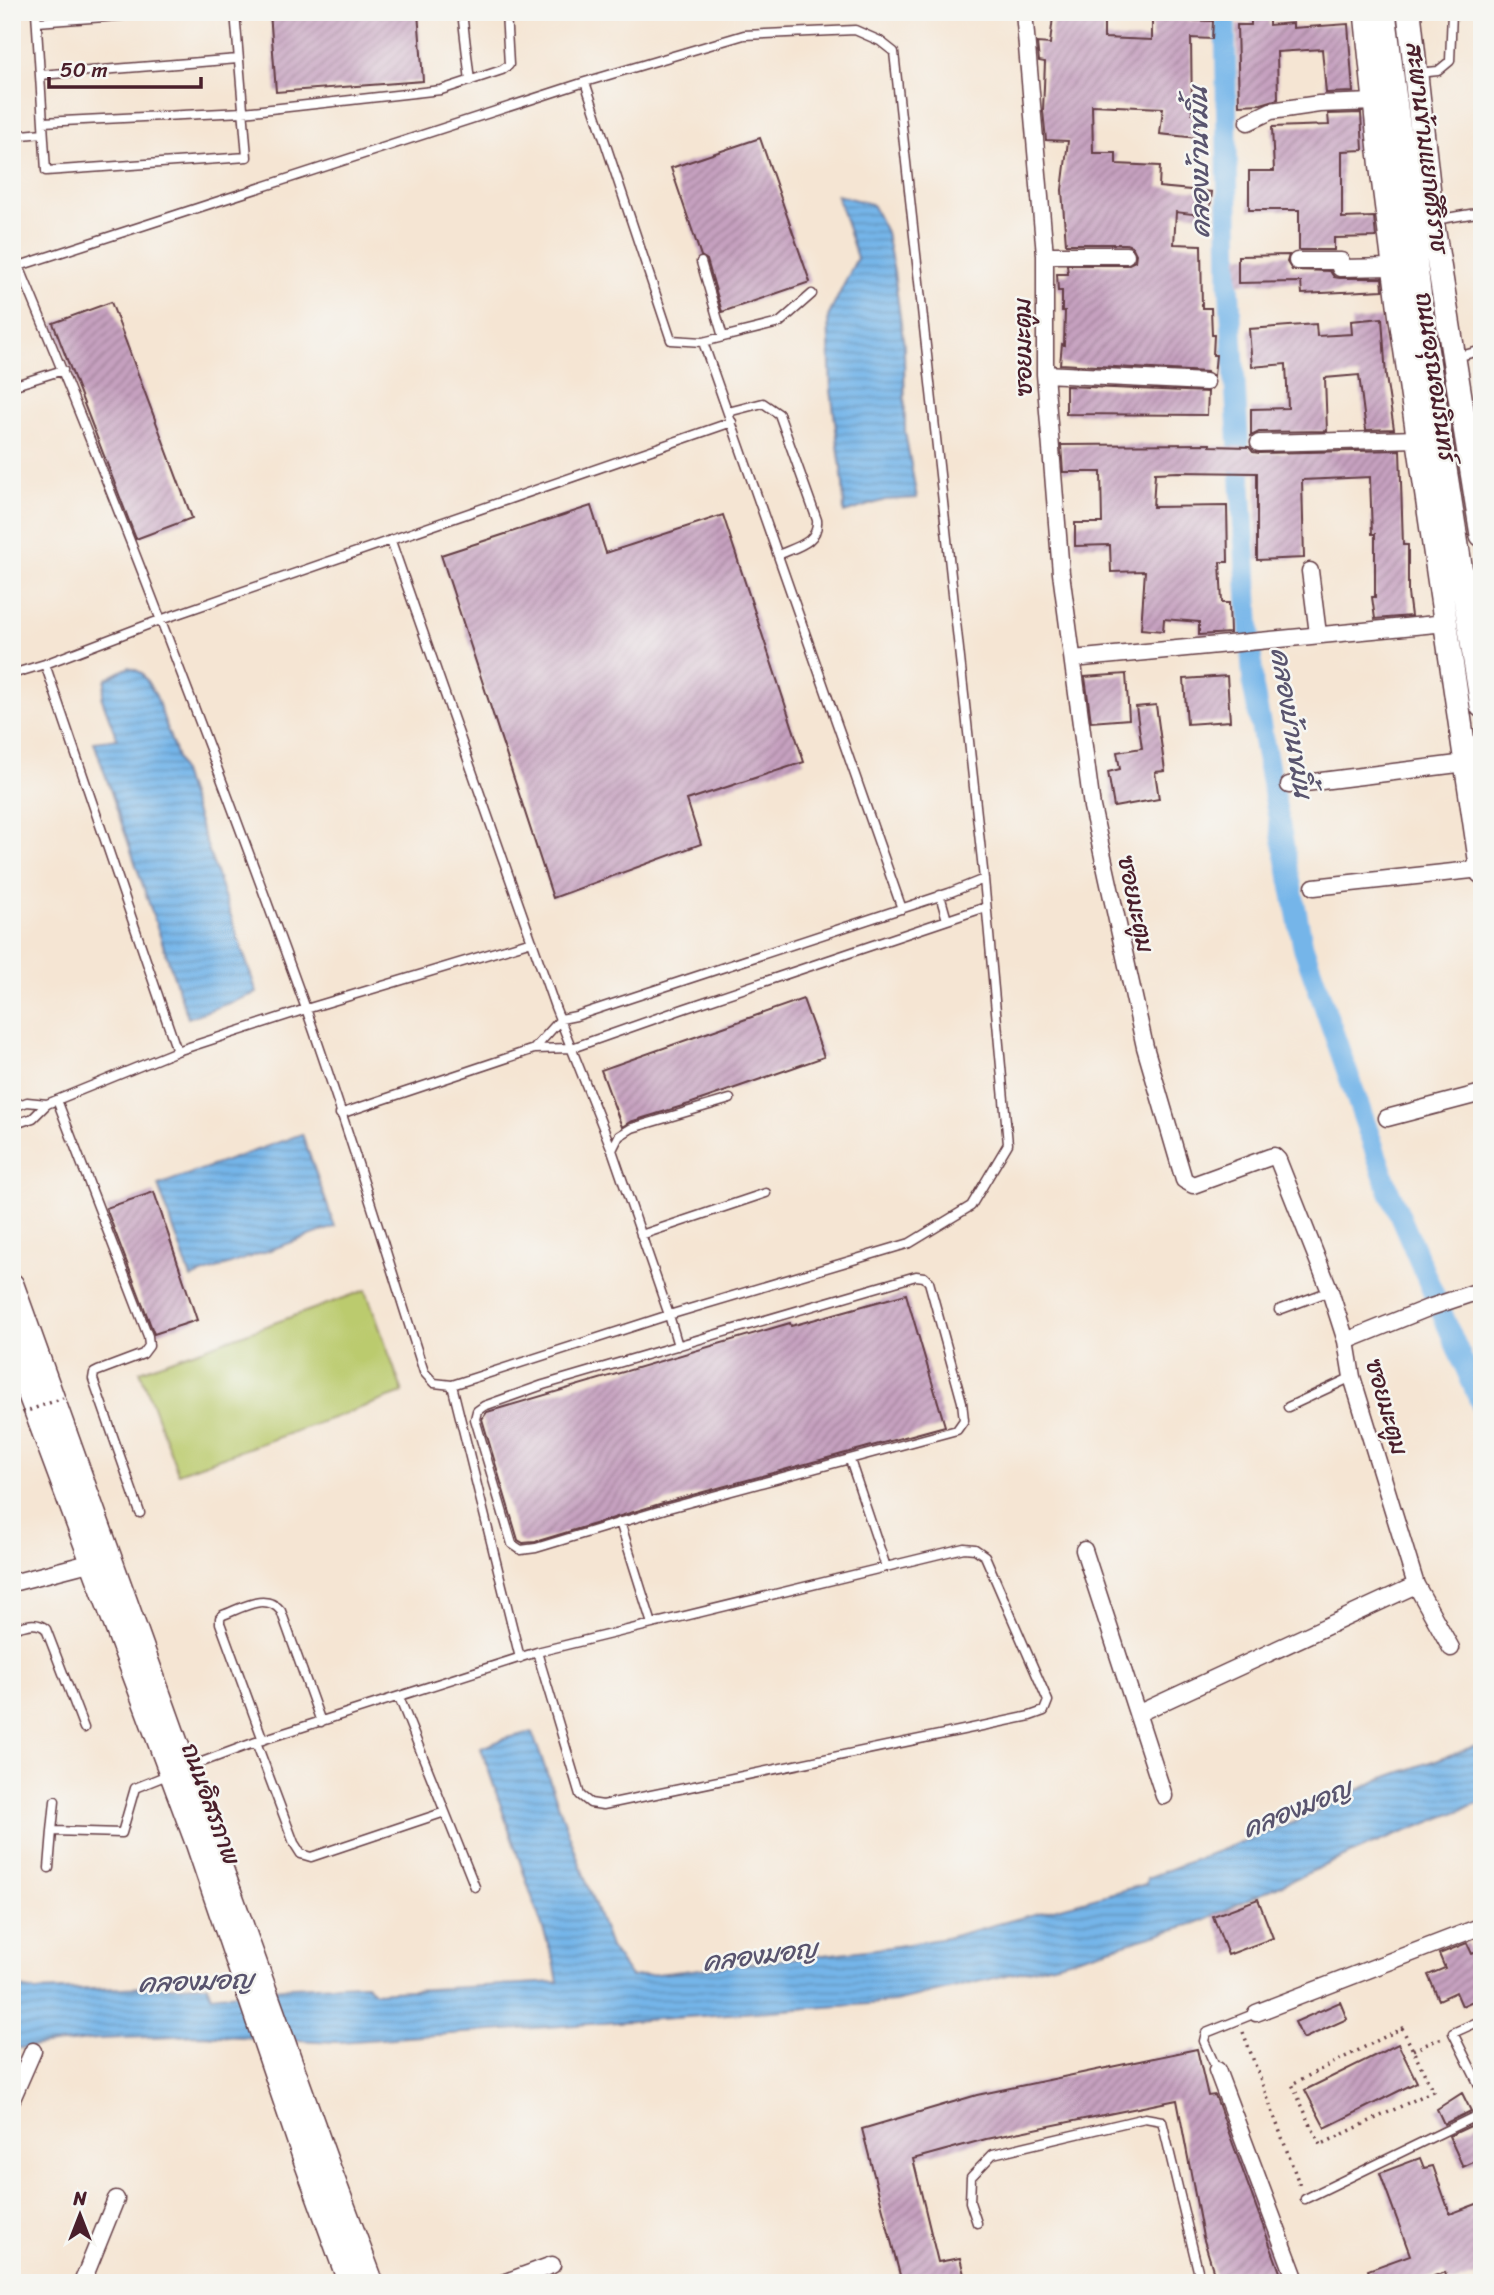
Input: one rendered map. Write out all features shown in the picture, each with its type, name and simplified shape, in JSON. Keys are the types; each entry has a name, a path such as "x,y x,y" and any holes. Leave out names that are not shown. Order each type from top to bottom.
{"main road":[{"name":"ถนนอรุณอมรินทร์","path":"1366,12 1394,267 1481,870"},
{"name":"สะพานข้ามแยกศิริราช","path":"1384,12 1413,254 1482,706"},
{"name":"ถนนอรุณอมรินทร์","path":"1409,12 1432,220 1482,534"},
{"path":"12,1285 179,1770"},
{"name":"ถนนอิสรภาพ","path":"13,1352 93,1562 179,1770 206,1843 315,2160 351,2283"},
{"path":"315,2160 372,2283"}],"street":[{"name":"ซอยมะตูม","path":"1024,12 1045,255 1045,374 1061,573 1092,807 1145,1046 1184,1180 1193,1185 1274,1156 1278,1160 1331,1290 1346,1341 1352,1377 1416,1585 1451,1648"},
{"path":"1248,122 1271,110 1319,104 1374,102"},
{"path":"1045,255 1126,255"},
{"path":"1297,261 1341,261 1340,268 1394,267"},
{"path":"1045,374 1206,382"},
{"path":"1259,443 1419,439"},
{"path":"1310,572 1318,634"},
{"path":"1073,659 1446,623"},
{"path":"1289,785 1466,763"},
{"path":"1314,887 1481,870"},
{"path":"1387,1118 1482,1093"},
{"path":"1346,1341 1428,1308 1482,1290"},
{"path":"1084,1550 1164,1796"},
{"path":"12,1583 93,1562"},
{"path":"1139,1713 1416,1585"},
{"path":"1256,2013 1482,1926"},
{"path":"12,2099 33,2051"},
{"path":"1217,2070 1297,2283"},
{"path":"82,2283 116,2199"},
{"path":"503,2283 552,2265"}],"lane":[{"path":"172,12 36,17 46,171 247,157 234,12"},
{"path":"462,12 470,81"},
{"path":"43,122 243,112 441,90 502,70 509,65 506,12"},
{"path":"1415,74 1438,71 1450,61 1452,12"},
{"path":"855,30 880,41 894,52 984,879 1008,1144 971,1206 910,1243 669,1315 452,1385 434,1383 424,1372 306,1009 63,370 16,268 585,82 744,35 855,30"},
{"path":"40,75 239,59"},
{"path":"585,82 671,340 703,342 779,323 812,294"},
{"path":"12,136 43,133"},
{"path":"1432,220 1482,212"},
{"path":"701,262 723,337"},
{"path":"703,342 902,909"},
{"path":"1454,358 1482,350"},
{"path":"12,386 63,370"},
{"path":"728,412 763,403 779,414 817,520 818,529 811,541 778,555"},
{"path":"12,674 732,422"},
{"path":"391,541 531,941 612,1150 678,1346"},
{"path":"45,664 177,1051"},
{"path":"534,1049 561,1019 902,909 984,879"},
{"path":"940,895 947,920"},
{"path":"340,1114 534,1049 572,1048 986,907"},
{"path":"12,1125 33,1118 47,1104 177,1051 531,941"},
{"path":"612,1150 619,1136 632,1128 730,1099"},
{"path":"57,1100 148,1336 149,1346 144,1354 98,1371 94,1373 93,1379 141,1513"},
{"path":"12,1108 27,1102 47,1104"},
{"path":"641,1235 766,1193"},
{"path":"916,1276 924,1277 929,1282 962,1402 964,1420 957,1430 850,1460 620,1522 536,1548 516,1548 512,1544 475,1419 477,1411 484,1406 543,1385 916,1276"},
{"path":"1279,1310 1331,1290"},
{"path":"1288,1407 1352,1377"},
{"path":"452,1385 520,1658"},
{"path":"850,1460 886,1567"},
{"path":"620,1522 652,1624"},
{"path":"52,1830 122,1833 135,1788 260,1741 537,1652 964,1548 975,1549 985,1556 1048,1701 1044,1712 1030,1716 603,1805 590,1803 580,1795 537,1652"},
{"path":"321,1722 281,1611 270,1601 223,1615 220,1623 294,1843 301,1854 311,1857 445,1812"},
{"path":"12,1629 34,1624 42,1625 46,1629 83,1728"},
{"path":"399,1697 475,1887"},
{"path":"49,1868 55,1801"},
{"path":"1217,2070 1204,2038 1206,2034 1256,2013"},
{"path":"1482,2020 1453,2033 1482,2091"},
{"path":"1305,2199 1482,2113"},
{"path":"976,2223 970,2202 971,2177 993,2154 1145,2118 1162,2121 1201,2283"}],"path":[{"path":"16,1415 63,1398"},
{"path":"1238,2021 1305,2199"},
{"path":"1402,2028 1413,2050 1433,2091 1320,2145 1292,2084 1402,2028"},
{"path":"1413,2050 1453,2033"}],"green space":[{"path":"366,1290 403,1393 178,1473 140,1371"}],"water":[{"path":"837,195 872,204 886,232 904,346 905,432 917,498 885,500 844,513 831,390 828,317 857,258"},
{"path":"129,667 142,673 156,696 257,993 188,1018 94,742 117,739 102,699 106,679"},
{"path":"302,1134 335,1227 191,1278 158,1185"},
{"path":"532,1732 610,1947 631,1977 884,1948 946,1938 1146,1884 1147,1878 1292,1823 1381,1779 1482,1744 1482,1802 1368,1846 1196,1923 1069,1960 895,2002 338,2042 201,2035 97,2039 20,2048 12,2046 12,1986 35,1991 207,1985 211,1996 292,1987 366,1984 375,1992 558,1982 554,1961 481,1748"}],"building":[{"path":"270,12 418,12 423,81 276,92"},
{"path":"1269,15 1269,25 1293,23 1293,28 1348,24 1353,92 1326,93 1322,49 1277,52 1278,99 1261,104 1239,105 1237,25 1251,25 1251,16"},
{"path":"1053,16 1104,21 1104,38 1152,40 1152,19 1213,21 1212,39 1191,38 1192,113 1199,114 1197,138 1160,134 1163,108 1092,105 1093,153 1116,153 1116,164 1160,166 1159,187 1212,192 1209,216 1176,212 1174,244 1201,245 1202,308 1211,308 1213,355 1216,355 1214,376 1207,372 1060,364 1062,344 1064,345 1065,311 1062,311 1062,291 1058,291 1057,274 1068,274 1067,265 1127,265 1135,261 1136,254 1132,246 1126,244 1066,244 1062,190 1068,141 1046,140 1043,111 1045,62 1039,61 1037,43 1050,44"},
{"path":"1361,113 1363,150 1342,151 1342,218 1374,217 1376,237 1334,238 1334,250 1299,250 1299,210 1249,210 1249,171 1274,171 1272,127 1329,125 1328,114"},
{"path":"760,138 810,282 722,312 707,260 701,256 671,168"},
{"path":"1289,255 1287,262 1292,270 1330,271 1334,277 1340,278 1382,278 1383,290 1302,294 1301,282 1238,283 1238,256"},
{"path":"111,302 192,518 136,539 53,323"},
{"path":"1382,318 1386,377 1394,429 1366,430 1359,375 1325,378 1327,431 1259,432 1251,436 1251,409 1288,408 1286,364 1252,367 1249,329 1316,324 1317,336 1352,334 1351,321"},
{"path":"1066,386 1208,392 1207,415 1066,414"},
{"path":"1210,444 1249,447 1253,452 1259,453 1400,450 1403,545 1408,545 1411,616 1375,619 1372,597 1375,597 1375,534 1372,534 1370,477 1302,480 1304,558 1257,560 1257,473 1155,473 1153,507 1227,506 1228,562 1220,562 1222,603 1229,603 1230,633 1199,635 1199,622 1164,619 1163,631 1141,629 1145,571 1111,572 1110,545 1075,546 1075,523 1102,523 1101,472 1063,472 1061,445"},
{"path":"591,506 606,553 723,515 804,762 687,800 701,844 553,898 441,555"},
{"path":"1126,674 1129,719 1091,722 1085,677"},
{"path":"1227,676 1230,721 1187,724 1184,679"},
{"path":"1156,705 1165,771 1155,772 1159,799 1114,807 1108,772 1120,769 1117,752 1142,748 1136,707"},
{"path":"803,999 824,1057 630,1122 622,1127 601,1070"},
{"path":"154,1192 197,1320 154,1334 106,1208"},
{"path":"906,1294 945,1426 663,1503 535,1542 523,1543 518,1540 482,1419 487,1412 790,1323 791,1326"},
{"path":"1258,1899 1273,1938 1228,1955 1213,1916"},
{"path":"1467,1943 1472,1954 1482,1950 1482,1997 1462,2006 1456,1992 1439,2000 1428,1975 1445,1968 1439,1954"},
{"path":"1340,2002 1347,2019 1303,2039 1295,2022"},
{"path":"1398,2044 1417,2082 1325,2128 1305,2090"},
{"path":"1197,2049 1208,2096 1215,2095 1284,2283 1217,2283 1203,2237 1177,2100 986,2139 913,2159 938,2262 960,2258 966,2283 902,2283 862,2129 977,2095"},
{"path":"1462,2093 1471,2111 1444,2124 1437,2109"},
{"path":"1477,2123 1482,2131 1482,2158 1463,2167 1449,2136"},
{"path":"1420,2158 1424,2168 1433,2166 1450,2214 1482,2202 1482,2222 1476,2224 1482,2243 1482,2274 1455,2283 1448,2283 1445,2272 1415,2283 1372,2283 1368,2270 1410,2255 1380,2173"}],"waterway":[{"name":"คลองบ้านขมิ้น","path":"1225,12 1229,283 1253,686 1303,946 1388,1188 1482,1406"}],"water label":[{"name":"คลองมอญ","path":"1297,1808"},
{"name":"คลองมอญ","path":"760,1955"},
{"name":"คลองมอญ","path":"196,1981"}]}
